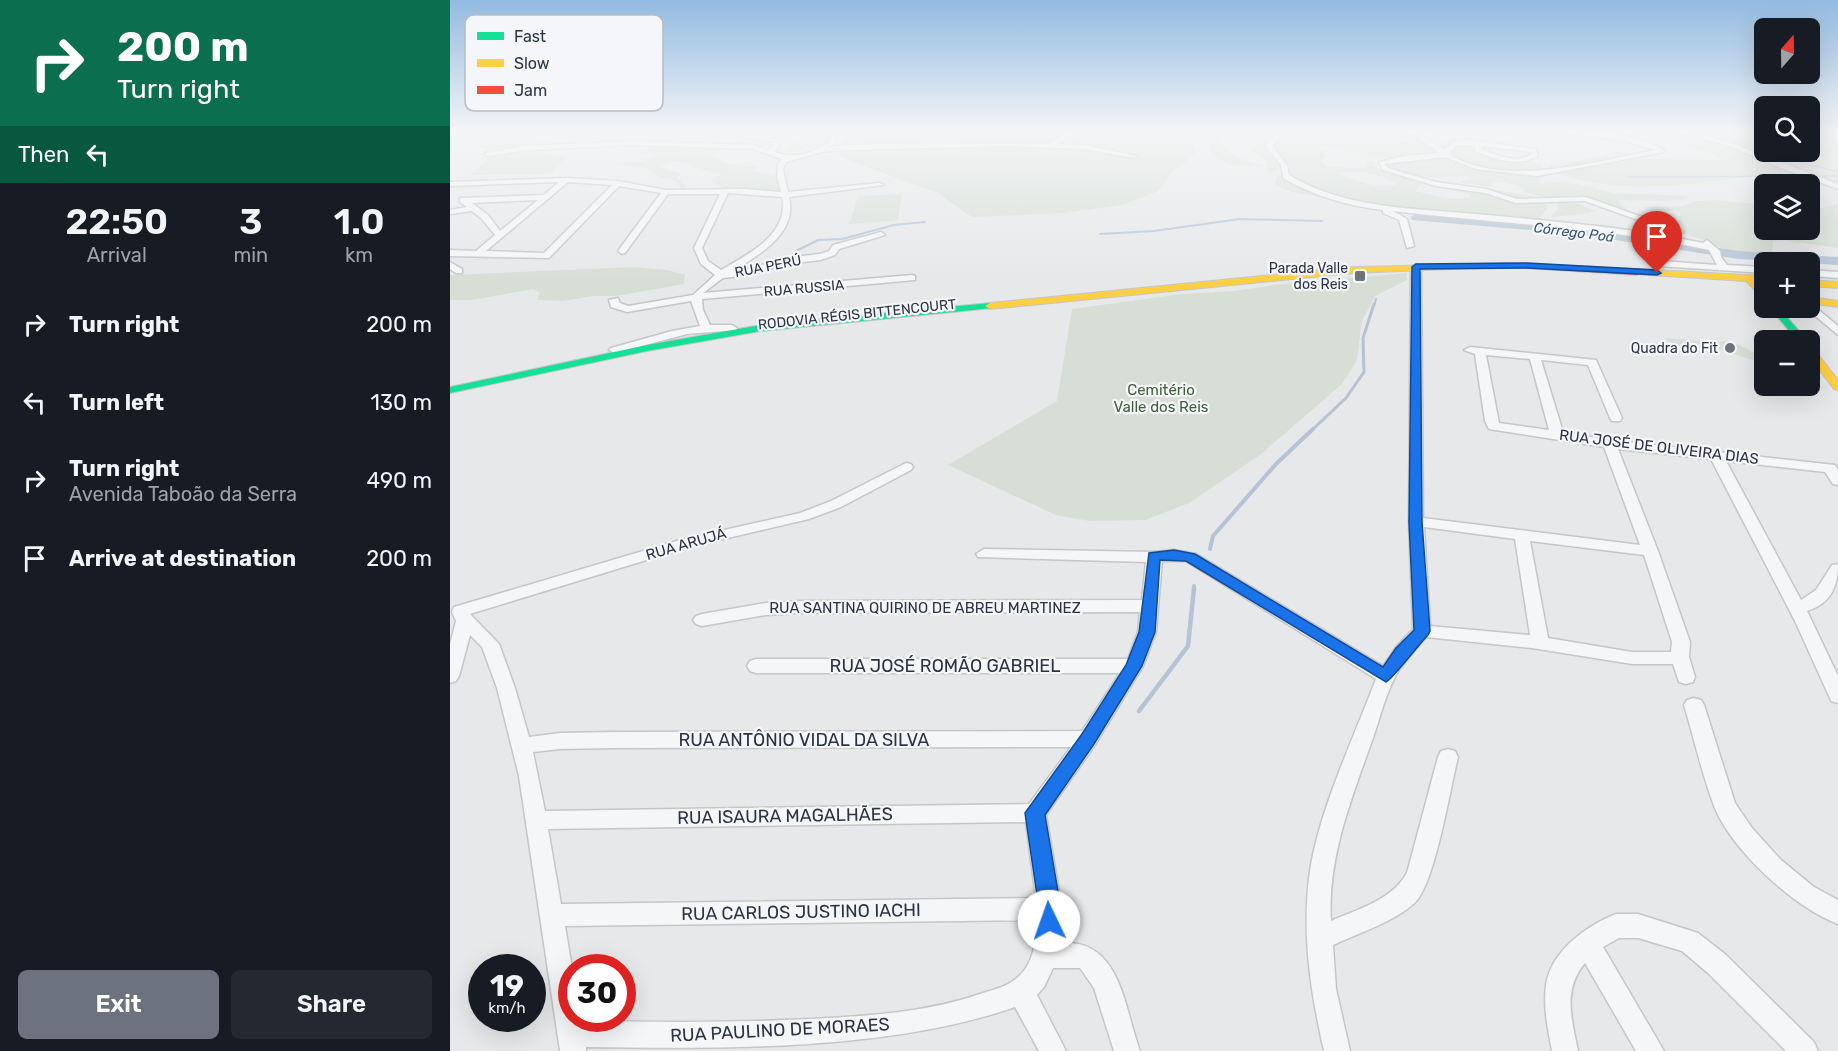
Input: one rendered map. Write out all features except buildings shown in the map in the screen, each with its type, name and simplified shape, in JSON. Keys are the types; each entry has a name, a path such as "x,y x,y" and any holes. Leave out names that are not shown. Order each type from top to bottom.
{"main road":[{"path":"1411,264 1418,258 1449,255 1661,264 1725,269 1754,282"},
{"path":"1259,278 1364,267 1489,261 1725,269"},
{"path":"1411,264 1545,267 1749,279 1754,282"},
{"name":"RODOVIA RÉGIS BITTENCOURT","path":"450,381 732,328 820,317 1259,278"},
{"name":"RODOVIA RÉGIS BITTENCOURT","path":"450,390 647,348 761,328 1259,278"},
{"path":"1820,302 1838,304"},
{"path":"1783,318 1794,330"},
{"path":"1820,364 1838,387"}],"street":[{"path":"450,184 565,180"},
{"path":"478,254 566,180"},
{"path":"567,180 618,183 666,192 726,191 784,195 880,185"},
{"path":"706,328 696,305 696,297 704,286 744,261 781,227 788,199 784,195 780,180"},
{"path":"1293,180 1314,192 1375,205 1469,218 1659,237 1715,251"},
{"path":"1424,180 1486,191 1516,201 1586,199 1644,221 1703,239 1715,251 1716,257 1725,269 1754,270"},
{"path":"1816,180 1838,187"},
{"path":"450,253 546,256 618,183"},
{"path":"721,275 705,262 698,248 726,191"},
{"path":"622,251 666,192"},
{"path":"500,235 474,208 460,199 544,197"},
{"path":"1375,205 1402,219 1410,246"},
{"path":"450,212 474,208"},
{"name":"RUA PERÚ","path":"721,275 749,272 800,259 821,257 832,253 836,247 881,235"},
{"path":"1337,1051 1323,989 1320,939 1321,878 1330,835 1386,676 1402,652 1422,631 1416,522 1420,345 1411,264"},
{"path":"450,265 459,271"},
{"path":"1820,276 1835,280"},
{"name":"RUA RUSSIA","path":"614,300 615,306 627,309 696,297 912,278"},
{"path":"1820,315 1838,332"},
{"path":"615,350 650,339 706,328 732,328"},
{"name":"RUA JOSÉ DE OLIVEIRA DIAS","path":"1535,358 1475,352 1494,426 1609,444 1830,468 1838,481"},
{"path":"1557,435 1535,358 1592,362 1616,418"},
{"path":"1609,444 1650,550 1681,649 1686,677"},
{"path":"1716,455 1797,608 1838,696"},
{"name":"RUA ARUJÁ","path":"458,615 685,543 804,516 836,504 906,467"},
{"path":"1416,522 1650,550"},
{"path":"1522,536 1540,643"},
{"path":"984,554 1190,557 1386,676"},
{"path":"1053,1051 1022,992 1035,978 1043,956 1050,909 1035,813 1088,739 1134,666 1147,632 1154,556"},
{"path":"1797,608 1810,605 1825,593 1838,569"},
{"name":"RUA SANTINA QUIRINO DE ABREU MARTINEZ","path":"702,620 766,609 801,607 1149,606"},
{"path":"450,675 458,615"},
{"path":"458,615 490,644 506,688 529,776 572,1042"},
{"path":"1422,631 1540,643 1669,660 1681,649"},
{"name":"RUA JOSÉ ROMÃO GABRIEL","path":"756,666 1134,666"},
{"path":"1694,705 1725,806 1744,835 1773,867 1806,895 1838,913"},
{"name":"RUA ANTÔNIO VIDAL DA SILVA","path":"520,746 560,741 614,740 1088,739"},
{"path":"1320,939 1392,905 1409,892 1418,876 1448,757"},
{"name":"RUA ISAURA MAGALHÃES","path":"536,820 1035,813"},
{"name":"RUA CARLOS JUSTINO IACHI","path":"552,915 1050,909"},
{"path":"1566,1051 1558,1012 1559,983 1568,964 1587,943 1616,926 1638,926 1689,941 1716,963 1805,1051"},
{"path":"1587,943 1651,1051"},
{"path":"1043,956 1077,955 1090,959 1101,971 1127,1051"},
{"name":"RUA PAULINO DE MORAES","path":"572,1042 868,1030 947,1016 979,1008 1022,992"}],"green space":[{"path":"674,180 679,180 686,187 682,188"},
{"path":"710,180 776,180 780,191 724,188"},
{"path":"902,180 1166,180 1158,191 1123,205 1062,213 972,217 937,193"},
{"path":"1276,180 1354,180 1390,186 1397,184 1390,180 1427,180 1528,195 1540,199 1548,207 1540,218 1533,221 1395,211 1292,192 1275,185","holes":["1422,184 1467,193 1470,197 1450,199 1415,191"]},
{"path":"1467,180 1540,180 1539,183 1544,185 1544,181 1572,183 1613,193 1689,196 1686,199 1668,201 1619,200 1619,203 1630,211 1665,222 1679,220 1680,212 1646,207 1683,206 1696,201 1716,200 1754,204 1754,240 1782,240 1773,241 1772,252 1738,253 1608,210 1584,197 1573,195 1565,198 1597,212 1551,217 1559,208 1556,201 1524,192 1524,189 1504,182 1492,183 1491,187 1461,182"},
{"path":"1581,180 1727,180 1702,183 1612,185"},
{"path":"1825,180 1838,180 1838,185"},
{"path":"902,194 898,220 849,224 858,196"},
{"path":"1838,204 1838,248 1782,240 1820,240 1820,208"},
{"path":"635,267 667,270 685,275 684,284 616,296 593,296 563,301 537,300 540,293 534,289 472,300 450,300 450,275"},
{"name":"Cemitério Valle dos Reis","path":"1406,273 1407,280 1375,296 1362,321 1357,360 1342,384 1261,454 1189,503 1145,520 1090,521 1056,515 948,465 1057,401 1072,309 1182,294 1235,291"},
{"path":"1665,338 1734,343 1754,352 1754,361 1719,348 1710,342 1681,346"}],"waterway":[{"name":"Córrego Poá","path":"1417,217 1454,218 1576,230 1739,255 1838,261"},
{"path":"1100,234 1154,231 1240,219 1322,221"},
{"path":"796,251 818,240 842,239 894,225 925,222"},
{"path":"1374,306 1376,299"},
{"path":"1312,430 1346,398 1364,372 1363,338 1374,304"},
{"path":"1210,549 1213,536 1276,464 1313,429"},
{"path":"1139,711 1188,646 1194,588"}],"traffic: fast":[{"path":"450,390 647,348 761,328 990,306"},
{"path":"1783,318 1794,330"}],"traffic: slow":[{"path":"990,306 1353,270 1449,267"},
{"path":"1637,272 1754,278"},
{"path":"1749,279 1754,285"},
{"path":"1820,284 1838,285"},
{"path":"1820,302 1838,304"},
{"path":"1820,364 1838,387"}],"traffic: jam":[{"path":"1449,267 1508,265 1637,272"}],"place":[{"name":"Parada Valle dos Reis","path":"1360,276"},
{"name":"Quadra do Fit","path":"1730,348"}],"route":[{"path":"1049,921 1050,909 1035,813 1088,739 1134,666 1147,632 1154,556 1190,557 1386,676 1402,652 1422,631 1416,522 1416,267 1527,266 1657,273"}]}
